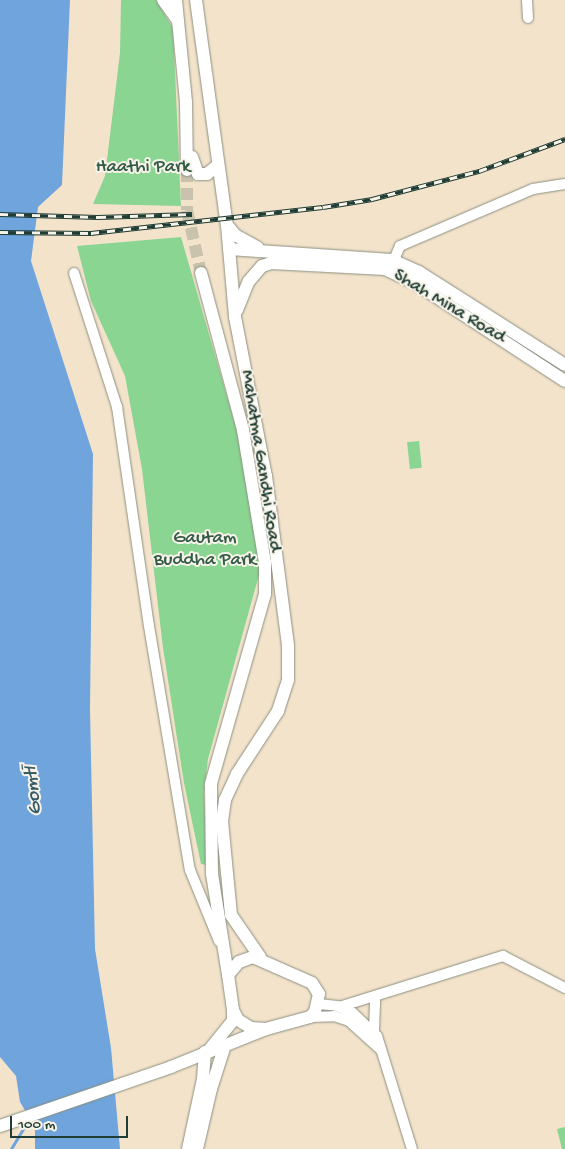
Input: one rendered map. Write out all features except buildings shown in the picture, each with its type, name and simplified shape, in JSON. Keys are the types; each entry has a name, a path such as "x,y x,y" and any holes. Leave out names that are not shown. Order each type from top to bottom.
{"main road":[{"path":"163,0 180,23"},
{"path":"176,0 180,23 187,170"},
{"name":"Mahatma Gandhi Road","path":"196,0 227,225 235,317 266,476 288,646 288,680 278,711 237,774 225,800 222,821 226,888 231,915 260,957"},
{"path":"186,133 191,139 195,171 207,174 218,165"},
{"path":"227,225 235,235 262,250"},
{"name":"Shah Mina Road","path":"229,249 262,250 391,265 419,272 565,365"},
{"name":"Shah Mina Road","path":"235,317 249,281 262,266 271,263 345,266 391,265 565,381"},
{"name":"Mahatma Gandhi Road","path":"202,273 243,430 265,563 265,594 214,768 209,805 212,874 228,975"},
{"path":"265,594 281,592"},
{"path":"214,768 237,774"},
{"path":"0,1126 171,1067 207,1052 266,1030 310,1017 318,1004 317,988 312,983 260,957 239,962 228,975 233,1021 207,1052 188,1149"},
{"path":"233,1010 243,1024 266,1030"},
{"path":"197,1149 211,1089 225,1045"}],"street":[{"path":"526,0 528,18"},
{"path":"391,265 400,246 533,188 565,184"},
{"path":"74,273 117,407 149,626 190,870 223,951"},
{"path":"339,1007 503,956 565,988"},
{"path":"374,1032 375,996"},
{"path":"318,1004 339,1007 353,1014 374,1032 381,1044 381,1050 412,1149"},
{"path":"310,1017 334,1016 349,1021 381,1050"}],"green space":[{"name":"Haathi Park","path":"121,0 156,0 173,28 181,206 93,204 105,176 120,53"},
{"name":"Gautam Buddha Park","path":"181,237 236,428 259,544 259,575 208,759 204,793 207,865 201,864 184,783 163,648 142,469 125,376 91,301 77,246"},
{"path":"419,441 422,468 410,469 407,442"},
{"path":"565,1127 565,1149 562,1149 557,1129"}],"water":[{"name":"Gomtī","path":"0,0 70,0 62,185 38,207 31,261 93,454 90,709 95,949 111,1048 120,1149 35,1149 35,1127 20,1102 16,1076 0,1057"}],"waterway":[{"path":"11,1149 28,1121"}],"tunnel":[{"path":"187,170 187,210 201,273"}],"railway":[{"path":"0,232 91,233 323,207 372,199 479,171 565,139"},
{"path":"0,214 98,217 192,214"}]}
